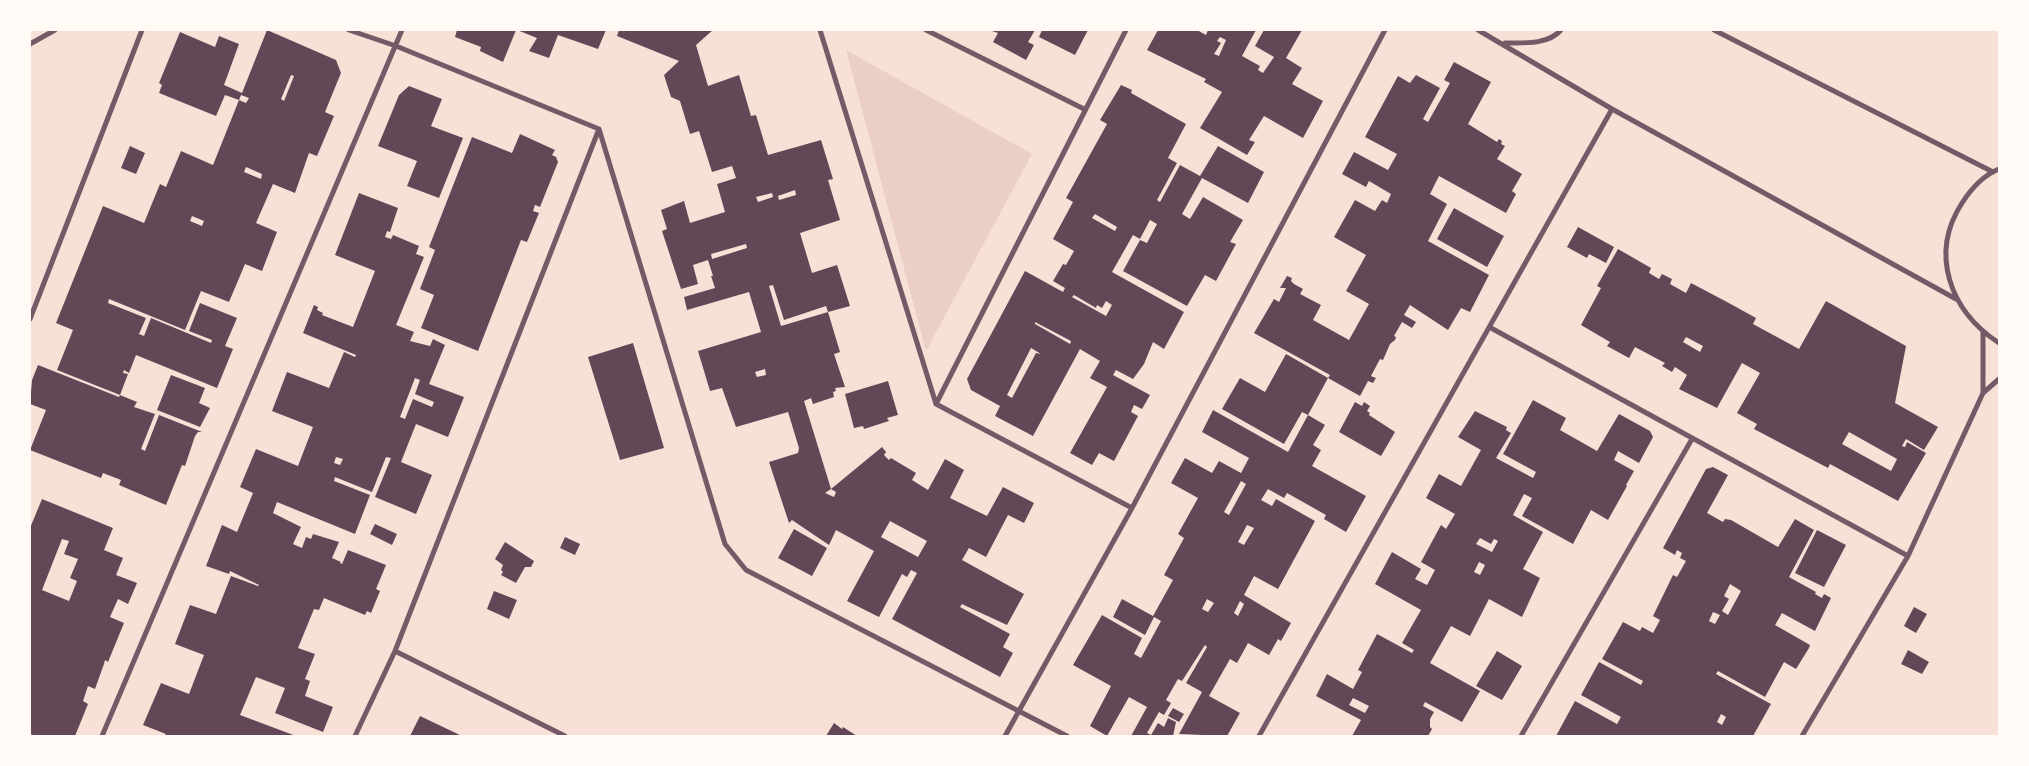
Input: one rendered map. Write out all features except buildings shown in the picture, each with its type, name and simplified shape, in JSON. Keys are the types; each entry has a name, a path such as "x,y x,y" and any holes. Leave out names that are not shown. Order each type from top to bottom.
{"street":[{"path":"30,44 55,30"},
{"path":"30,319 142,30"},
{"path":"349,30 396,46 599,129"},
{"path":"102,736 402,30"},
{"path":"820,30 936,404 1132,508"},
{"path":"926,30 1084,109"},
{"path":"936,404 1084,109 1126,30"},
{"path":"1005,736 1132,508 1385,30"},
{"path":"1478,30 1612,109 1956,299"},
{"path":"1504,44 1540,42 1556,36 1561,30"},
{"path":"1714,30 1993,172"},
{"path":"1260,736 1491,328 1612,109"},
{"path":"354,736 395,651 599,129"},
{"path":"599,129 725,544 746,570 1019,709 1067,736"},
{"path":"1999,169 1971,190 1955,215 1947,242 1947,271 1956,299 1968,317 1983,332 1999,343"},
{"path":"1491,328 1908,556"},
{"path":"1983,332 1984,393"},
{"path":"1802,736 1908,556 1984,393 1999,379"},
{"path":"1522,736 1692,439"},
{"path":"395,651 565,736"}],"shaded area":[{"path":"846,50 1032,154 926,351"}]}
